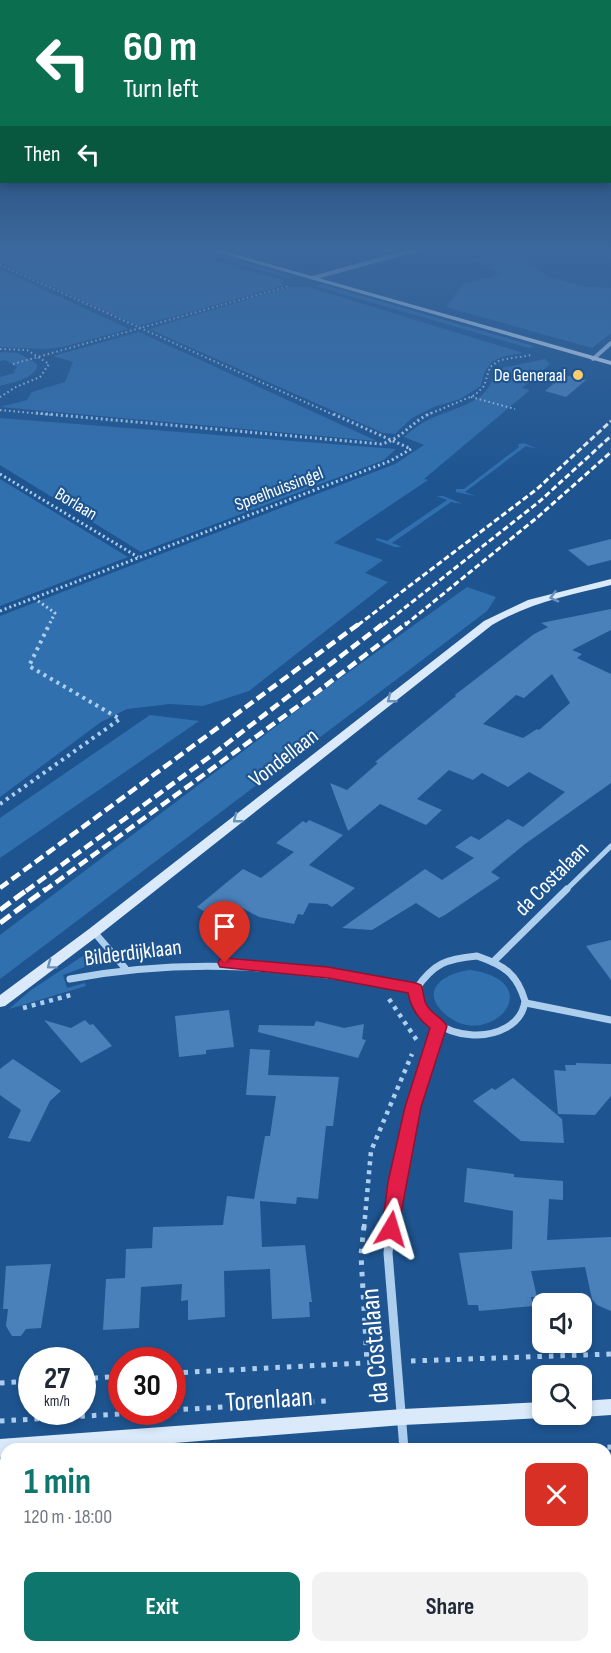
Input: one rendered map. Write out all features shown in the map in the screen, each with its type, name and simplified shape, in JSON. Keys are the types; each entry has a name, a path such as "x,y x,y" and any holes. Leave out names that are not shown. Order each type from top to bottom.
{"main road":[{"path":"478,325 611,363"},
{"name":"Vondellaan","path":"0,1002 94,932 488,623 503,613 519,607 611,582"},
{"path":"592,1408 611,1407"},
{"name":"Torenlaan","path":"65,1443 403,1417 532,1411"}],"street":[{"path":"593,358 611,343"},
{"name":"da Costalaan","path":"493,962 611,846"},
{"path":"94,932 125,968"},
{"path":"477,956 493,962 505,967 519,982 526,1003 519,1019 500,1031 458,1034 439,1026 428,1018 418,1004 416,989 428,970 446,959 477,956"},
{"name":"Bilderdijklaan","path":"70,979 125,968 225,963 328,972 416,989"},
{"path":"526,1003 611,1020"},
{"name":"da Costalaan","path":"404,1443 388,1252 397,1182 413,1107 439,1026"}],"path":[{"path":"132,325 393,442"},
{"path":"13,364 153,325"},
{"path":"0,349 27,350 49,364 43,377 14,388 7,395 0,397"},
{"path":"0,410 381,444 393,442 419,418 471,398 485,387 488,372 493,364 516,356 534,355"},
{"path":"471,398 515,409"},
{"name":"Speelhuissingel","path":"139,558 390,461 411,449 393,442"},
{"name":"Borlaan","path":"0,474 139,558"},
{"path":"0,611 139,558"},
{"path":"0,804 120,719 29,666 56,613 33,598"},
{"path":"19,1009 83,992"},
{"path":"367,1363 361,1255 371,1151 418,1041 389,998 377,995"},
{"path":"0,1383 18,1382"},
{"path":"0,1421 108,1415"}],"shaded area":[{"path":"0,325 121,325 129,329 63,347 45,349 0,347"},
{"path":"162,325 432,325 523,353 494,360 486,370 481,386 460,399 434,407 412,418 395,434 383,433 149,329"},
{"path":"450,325 462,325 534,346 529,348"},
{"path":"511,325 611,325 611,333 592,348"},
{"path":"139,332 377,441 0,407 27,400 32,392 65,382 73,362 53,356"},
{"path":"0,352 18,353 37,364 37,368 26,378 0,386 0,377 15,373 17,367 5,360 0,361"},
{"path":"545,359 550,364 522,388 530,390 424,479 428,480 334,543 383,560 365,573 388,582 249,691 203,706 170,704 127,709 101,722 0,797 0,616 395,464 424,445 404,437 413,429 481,396 502,368"},
{"path":"0,418 396,449 384,460 141,552 0,465"},
{"path":"524,443 538,449 526,446 465,492 475,496 456,492 456,489 464,489 519,447 518,444"},
{"path":"0,479 128,557 0,606"},
{"path":"437,496 463,504 451,502 392,543 402,547 395,547 376,540 377,538 387,541 447,500"},
{"path":"467,587 496,597 487,611 0,979 0,935 328,687"},
{"path":"150,715 199,721 0,858 0,818"},
{"path":"86,954 101,961 63,975 67,988 85,983 86,986 9,1009 31,990"},
{"path":"471,970 495,977 507,988 510,1000 504,1012 493,1021 477,1025 461,1023 444,1013 437,1004 434,996 439,983 453,974"}],"building":[{"path":"564,375 586,380 566,397 545,391"},
{"path":"611,539 611,560 588,566 568,550"},
{"path":"611,609 611,630 572,650 582,654 577,658 611,674 611,783 525,844 491,872 500,878 445,915 439,918 416,903 372,930 342,928 425,869 442,880 474,858 455,847 471,836 479,840 508,819 523,827 565,792 529,772 508,787 482,773 473,780 449,770 417,799 442,810 426,825 380,804 348,831 330,783 347,790 378,763 375,762 455,695 534,634 548,627 541,623","holes":["552,674 570,703 539,730 523,738 483,724 516,695 524,698"]},
{"path":"309,820 343,835 309,865 355,888 332,907 327,904 309,903 303,915 298,914 294,924 259,917 233,903 215,918 197,907 243,869 261,878 294,852 276,843 303,821 306,823"},
{"path":"611,940 611,980 586,946"},
{"path":"229,1010 234,1047 206,1050 206,1054 179,1057 175,1016"},
{"path":"44,1020 71,1028 85,1020 90,1025 93,1024 112,1046 81,1063"},
{"path":"316,1021 344,1028 364,1024 362,1039 366,1040 358,1058 258,1032 259,1025 314,1026"},
{"path":"250,1049 270,1050 268,1075 339,1077 333,1126 326,1126 318,1199 297,1197 296,1204 260,1201 262,1247 305,1245 312,1302 309,1302 310,1317 272,1319 270,1269 224,1271 225,1317 188,1320 188,1300 181,1301 182,1284 141,1287 139,1328 103,1330 106,1279 125,1278 126,1249 152,1248 153,1227 223,1225 227,1196 254,1199 265,1136 270,1136 276,1096 246,1095"},
{"path":"13,1059 61,1091 50,1101 30,1142 8,1138 21,1110 0,1095 0,1069"},
{"path":"576,1063 611,1064 611,1096 595,1115 558,1114 554,1070 566,1071 565,1065 576,1065"},
{"path":"513,1078 562,1119 564,1143 521,1141 473,1101"},
{"path":"467,1168 514,1174 514,1177 563,1181 563,1200 549,1199 547,1240 611,1237 611,1311 597,1305 592,1299 585,1267 531,1271 536,1293 532,1293 532,1306 479,1311 478,1305 468,1305 459,1253 512,1249 513,1211 464,1202"},
{"path":"51,1264 41,1328 26,1329 21,1336 12,1336 6,1326 8,1309 3,1309 6,1266"}],"railway":[{"path":"358,625 537,489 611,421"},
{"path":"383,625 540,501 611,436"},
{"path":"405,625 539,516 611,452"},
{"path":"0,888 360,623"},
{"path":"26,891 208,758 384,623"},
{"path":"44,891 312,696 407,623"},
{"path":"0,910 28,889"},
{"path":"0,923 46,889"}],"place":[{"name":"De Generaal","path":"578,375"}],"route":[{"path":"225,963 328,972 416,989 418,1004 428,1018 439,1026 413,1107 397,1182 391,1229"}]}
